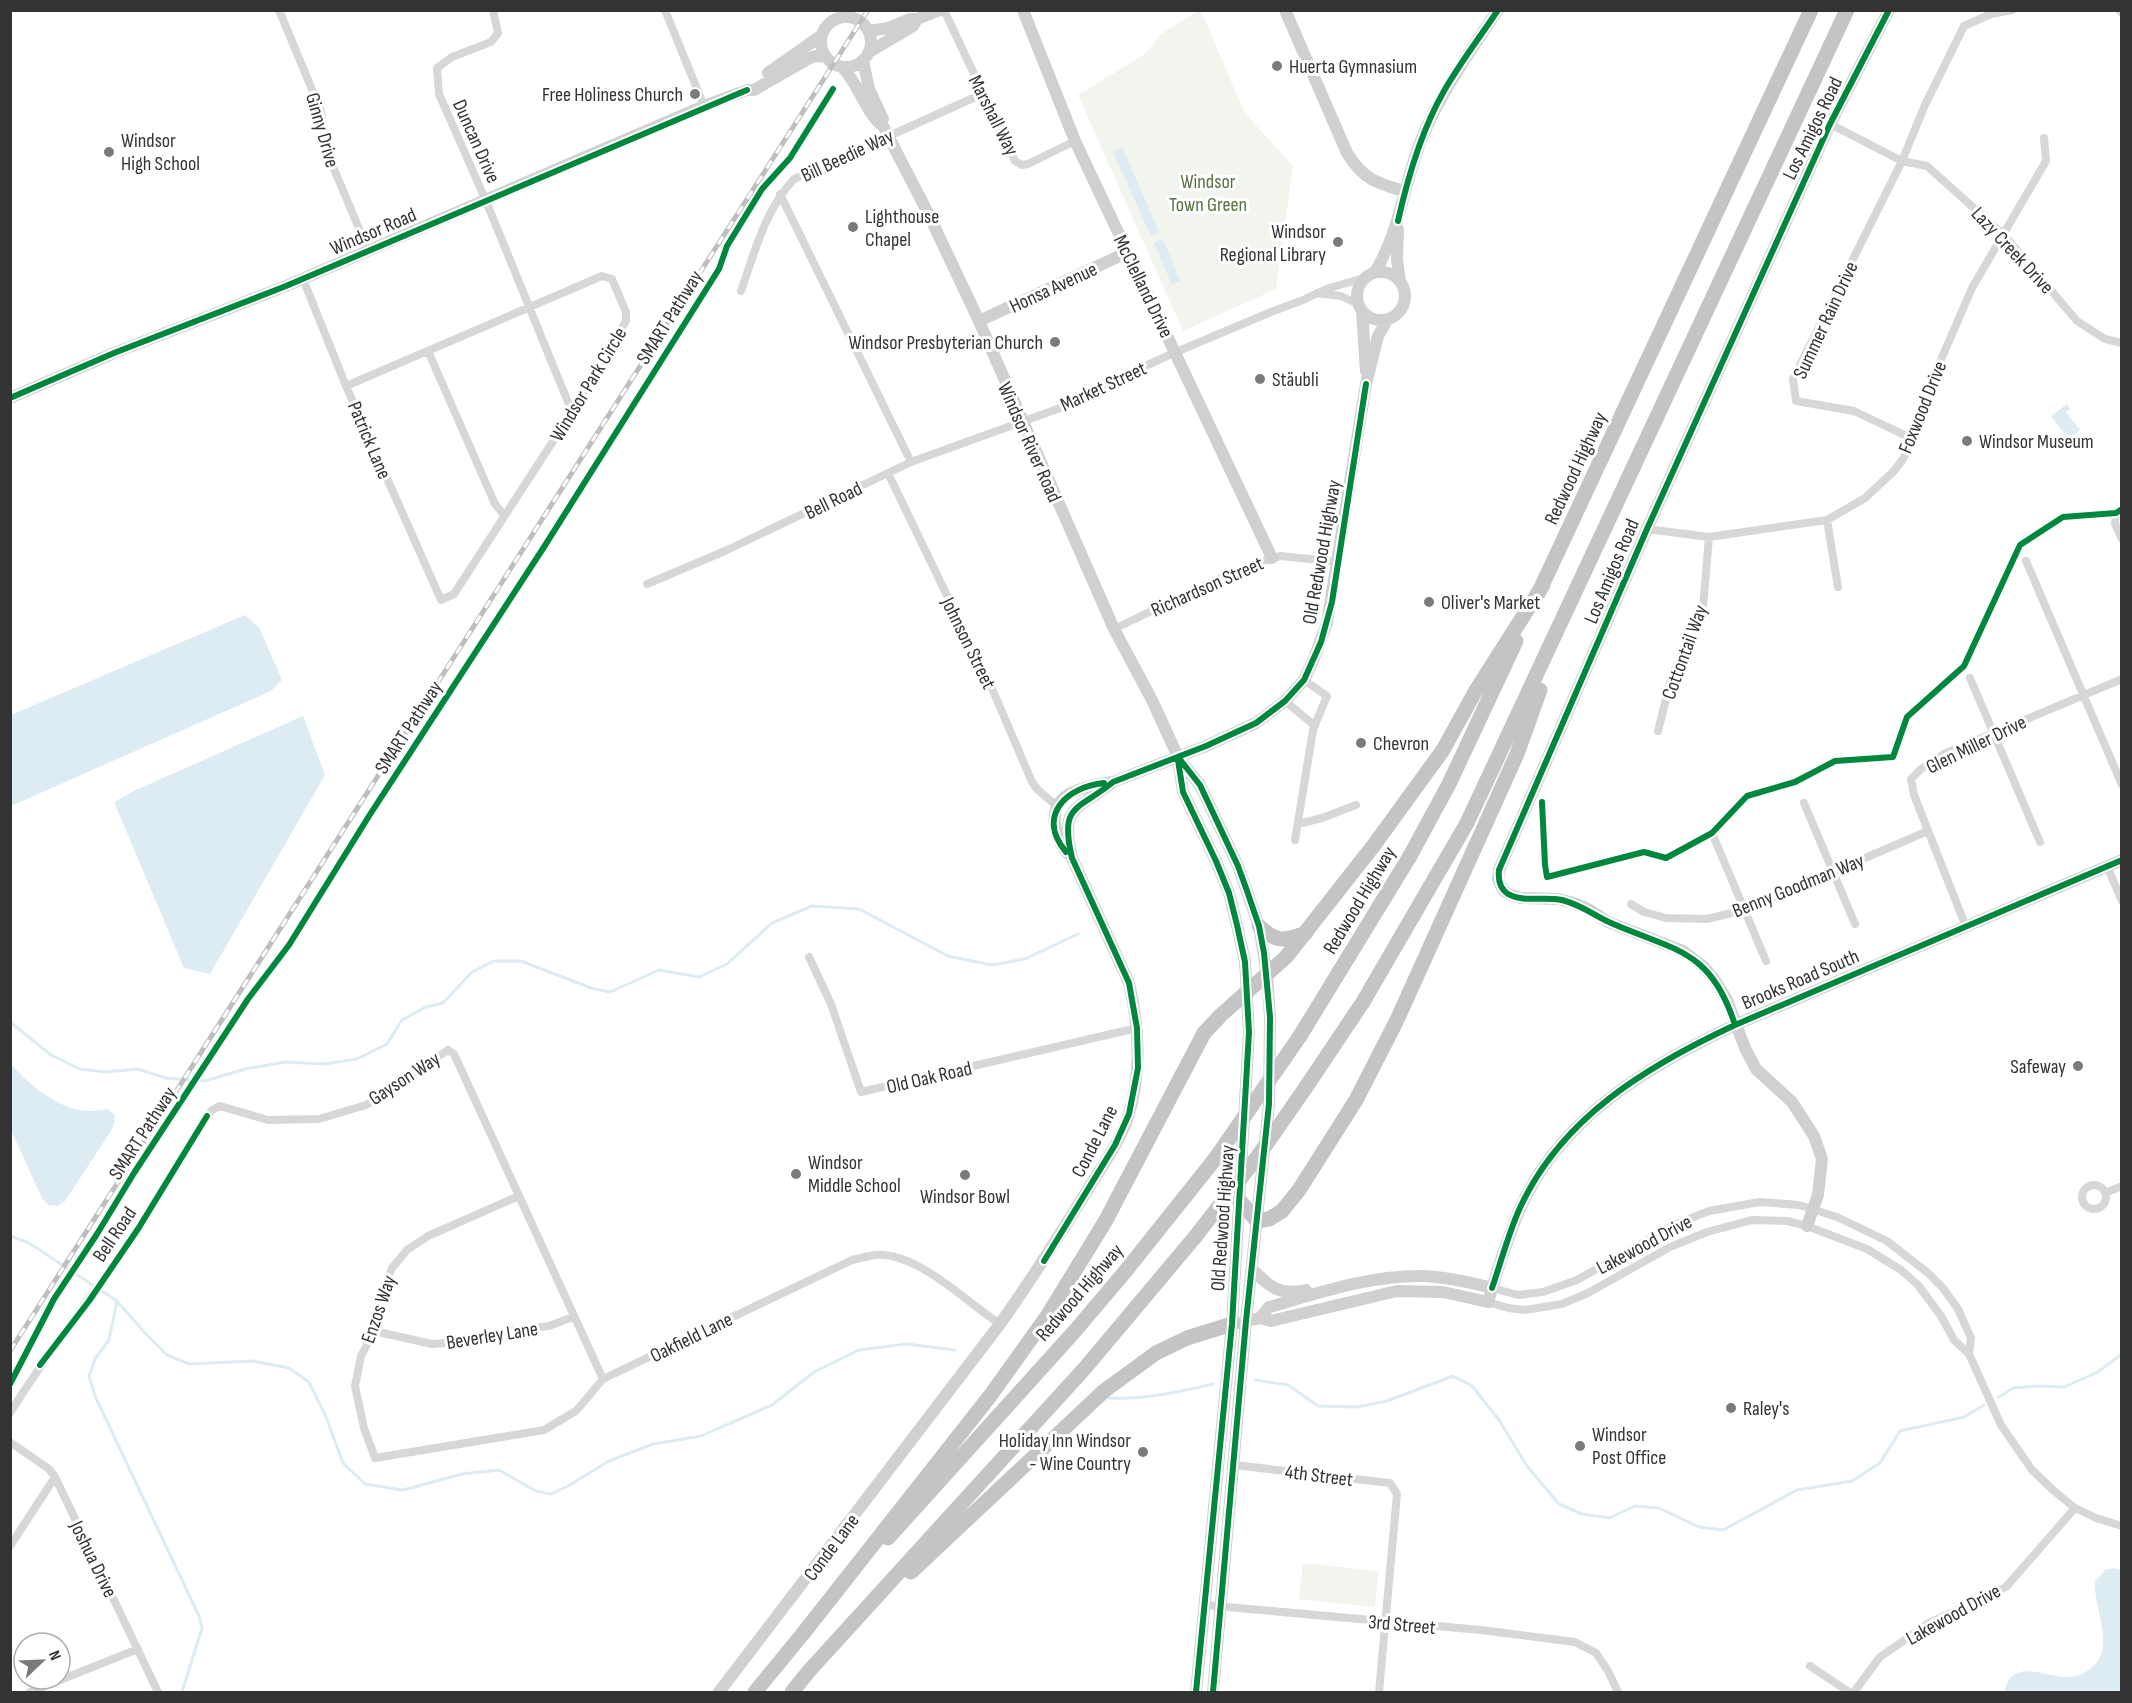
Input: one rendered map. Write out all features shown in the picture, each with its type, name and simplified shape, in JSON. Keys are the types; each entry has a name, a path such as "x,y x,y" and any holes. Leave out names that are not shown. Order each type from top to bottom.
{"highway":[{"name":"Redwood Highway","path":"755,1692 805,1631 1074,1332 1131,1265 1215,1159 1300,1036 1410,856 1449,784 1811,10"},
{"path":"792,1692 1085,1368 1195,1237 1258,1156 1363,1002 1467,824 1847,10"},
{"path":"805,1631 990,1396 1048,1315 1106,1220 1204,1033 1221,1014 1286,957 1374,844 1443,750 1475,692 1543,585"},
{"path":"1239,1200 1257,1221 1269,1219 1282,1211 1299,1190 1356,1100 1392,1030 1516,754 1570,605"},
{"path":"1259,926 1268,935 1278,939 1289,940 1306,933"},
{"path":"830,1648 1104,1391 1155,1353 1187,1338 1239,1322"}],"main road":[{"path":"869,31 881,30 940,10"},
{"name":"McClelland Drive","path":"1023,10 1075,141 1126,254 1176,352 1272,558"},
{"path":"1285,10 1347,153 1356,167 1370,180 1404,191"},
{"path":"1398,221 1384,256 1357,290 1360,308 1374,320 1388,319 1396,315 1404,303 1404,288 1400,281 1397,260 1398,221 1404,191 1423,134 1444,91 1498,10"},
{"name":"Los Amigos Road","path":"1808,1226 1818,1195 1822,1159 1814,1136 1791,1102 1756,1069 1745,1048 1727,1000 1704,968 1683,951 1608,922 1574,903 1558,899 1520,898 1511,895 1505,892 1498,879 1499,870 1647,529 1830,124 1889,10"},
{"path":"866,57 871,38 869,31 850,14 840,17 833,16 822,35 821,45 825,57 842,67 853,66 913,26 917,19"},
{"name":"Windsor Road","path":"747,90 751,84 822,35"},
{"name":"Windsor Road","path":"10,398 114,353 303,279 704,106 747,90 754,90 808,59 816,56 825,57"},
{"name":"Windsor River Road","path":"866,57 869,89 884,118 886,131 979,321 1021,422 1114,629 1152,700 1178,757"},
{"name":"Windsor River Road","path":"842,67 851,75 876,122 886,131"},
{"name":"Honsa Avenue","path":"979,321 1126,254"},
{"path":"1369,275 1389,273 1400,281"},
{"name":"Old Redwood Highway","path":"1360,308 1366,384"},
{"name":"Old Redwood Highway","path":"1178,757 1256,723 1285,701 1304,680 1327,623 1366,384 1378,336 1388,319"},
{"name":"Old Redwood Highway","path":"1178,757 1200,785 1238,866 1259,926 1267,975 1271,1054 1269,1104 1252,1269 1239,1322 1196,1692"},
{"name":"Old Redwood Highway","path":"1178,757 1183,792 1229,893 1245,962 1250,1032 1239,1200 1239,1322 1234,1465 1213,1692"},
{"name":"Conde Lane","path":"719,1692 1000,1324 1044,1262 1119,1135 1129,1114 1138,1068 1137,1028 1129,983 1072,858 1067,832 1068,824 1074,809 1113,782 1178,757"},
{"name":"Conde Lane","path":"1072,858 1063,848 1057,836 1054,821 1058,807 1065,797 1073,793 1096,784 1113,782"},
{"name":"Brooks Road South","path":"1488,1302 1519,1210 1547,1161 1568,1136 1612,1095 1686,1048 1735,1024 2121,860"},
{"path":"1252,1269 1269,1286 1279,1291 1293,1293 1313,1289 1328,1291"},
{"name":"Lakewood Drive","path":"1260,1318 1269,1307 1369,1281 1401,1276 1454,1278 1492,1288"},
{"name":"Lakewood Drive","path":"1239,1322 1260,1318 1271,1321 1397,1292 1443,1292 1488,1302"}],"street":[{"name":"Ginny Drive","path":"279,10 321,111 326,150 368,250"},
{"name":"Duncan Drive","path":"493,10 498,33 491,42 452,57 437,68 439,94 486,201 572,412"},
{"path":"665,10 704,106"},
{"name":"Marshall Way","path":"944,10 1015,161 1022,165 1028,164 1075,141"},
{"path":"1902,161 1925,105 1964,26 1991,12 2012,10"},
{"name":"Bill Beedie Way","path":"741,291 764,223 780,194 794,179 886,131 982,94"},
{"name":"Lazy Creek Drive","path":"1830,124 1902,161 1927,166 2004,235 2077,321 2105,339 2121,342"},
{"name":"Foxwood Drive","path":"1647,529 1709,537 1827,520 1865,498 1894,471 1913,439 1937,369 1972,288 2046,161 2044,138"},
{"name":"Summer Rain Drive","path":"1902,161 1793,379 1796,401 1854,411 1913,439"},
{"path":"780,194 911,462"},
{"name":"Market Street","path":"1021,422 1082,400 1104,384 1270,312 1335,285 1369,275"},
{"name":"Windsor Park Circle","path":"346,386 602,276 612,279 626,312 626,321 572,412 454,594 441,600"},
{"name":"Patrick Lane","path":"303,279 346,386 441,600"},
{"path":"1316,293 1341,297 1360,308"},
{"path":"428,351 495,504 504,515"},
{"name":"Bell Road","path":"647,584 725,551 911,462 1021,422"},
{"name":"Johnson Street","path":"888,473 994,693 1032,782 1058,807"},
{"path":"2116,513 2115,524 2121,539"},
{"path":"1827,520 1838,587"},
{"name":"Cottontail Way","path":"1658,731 1671,679 1703,608 1709,537"},
{"name":"Richardson Street","path":"1114,629 1220,578 1272,558 1281,556 1338,562"},
{"path":"2026,561 2121,785"},
{"path":"1970,678 2040,842"},
{"name":"Glen Miller Drive","path":"1966,927 1914,795 1911,779 1921,769 1944,754 2121,679"},
{"path":"1295,840 1315,726 1327,696 1304,680"},
{"path":"1285,701 1315,726"},
{"path":"1804,803 1856,924"},
{"path":"1298,824 1356,805"},
{"name":"Benny Goodman Way","path":"1631,904 1644,912 1666,918 1688,920 1707,919 1744,910 1928,831"},
{"path":"1712,833 1766,960"},
{"path":"2107,866 2121,901"},
{"name":"Old Oak Road","path":"809,957 831,1004 861,1092 1137,1028"},
{"name":"Gayson Way","path":"220,1106 267,1120 319,1119 366,1104 440,1053 448,1050 454,1054 519,1196"},
{"name":"Bell Road","path":"10,1413 40,1365 89,1301 138,1229 207,1116 220,1106"},
{"path":"2105,1193 2121,1186"},
{"path":"519,1196 603,1379"},
{"name":"Enzos Way","path":"375,1458 364,1428 355,1386 361,1356 374,1330 380,1297 392,1268 407,1250 428,1236 519,1196"},
{"name":"Lakewood Drive","path":"1492,1288 1518,1295 1543,1292 1577,1280 1676,1224 1708,1211 1760,1202 1799,1205 1837,1217 1887,1241 1928,1273 1943,1287 1958,1309 1971,1338 1969,1354"},
{"name":"Lakewood Drive","path":"1488,1302 1525,1310 1562,1304 1588,1293 1670,1247 1707,1232 1752,1220 1787,1221 1808,1226 1867,1249 1902,1270 1918,1285 1941,1316 1954,1340 1969,1354 2001,1425 2032,1470 2075,1508 2121,1526"},
{"name":"Oakfield Lane","path":"375,1458 544,1430 576,1411 603,1379 852,1260 876,1255 899,1258 923,1267 1000,1324"},
{"name":"Beverley Lane","path":"374,1330 432,1344 462,1342 495,1334 549,1326 573,1317"},
{"name":"Joshua Drive","path":"10,1442 49,1469 55,1477 158,1692"},
{"name":"4th Street","path":"1234,1465 1390,1483 1397,1494 1385,1623"},
{"path":"10,1546 55,1477"},
{"name":"Lakewood Drive","path":"1854,1692 1880,1657 1929,1623 2006,1587 2075,1508"},
{"name":"3rd Street","path":"1205,1605 1481,1630 1575,1642 1596,1653 1618,1692"},
{"path":"1379,1692 1385,1623"},
{"path":"30,1692 138,1649"},
{"path":"1810,1666 1849,1692"}],"green space":[{"name":"Windsor Town Green","path":"1201,11 1244,112 1293,166 1276,289 1183,331 1078,95 1145,54 1161,34"},
{"path":"1303,1563 1378,1571 1375,1607 1299,1599"}],"shaded area":[{"path":"1122,147 1159,232 1151,236 1113,152"},
{"path":"1163,239 1180,281 1172,285 1154,243"},
{"path":"2067,404 2070,409 2066,412 2080,430 2069,439 2051,416"},
{"path":"245,615 259,627 282,680 271,691 11,806 11,715"},
{"path":"303,716 325,775 210,974 184,968 114,802 136,790"},
{"path":"11,1064 31,1084 65,1106 91,1111 108,1109 115,1115 111,1131 65,1201 58,1206 48,1205 42,1198 11,1130"},
{"path":"2114,1568 2121,1570 2121,1692 2004,1692 2009,1679 2017,1673 2026,1671 2073,1677 2095,1665 2101,1654 2103,1631 2095,1582 2105,1570"}],"waterway":[{"path":"10,1022 51,1055 80,1069 105,1072 138,1069 166,1078 205,1081 245,1069 285,1062 325,1064 357,1059 387,1044 402,1020 426,1007 443,1003 472,972 494,961 521,961 591,988 610,992 659,970 699,977 727,964 772,923 812,906 859,909 948,956 992,965 1025,959 1078,934"},
{"path":"10,1236 29,1243 117,1301 167,1355 189,1364 252,1361 289,1368 309,1382 326,1417 343,1463 365,1484 403,1490 462,1474 499,1470 536,1491 551,1494 609,1461 653,1444 701,1436 772,1405 814,1372 859,1350 906,1344 955,1350"},
{"path":"117,1301 109,1340 95,1359 89,1376 95,1396 199,1616 202,1628 182,1692"},
{"path":"1999,1397 2013,1388 2064,1387 2098,1372 2122,1354"},
{"path":"1255,1380 1288,1385 1318,1406 1357,1407 1387,1401 1453,1376 1472,1386 1499,1420 1527,1466 1559,1504 1582,1514 1609,1518 1635,1506 1659,1508 1699,1527 1723,1530 1797,1490 1852,1481 1880,1463 1900,1431 1964,1417 1984,1405"},
{"path":"1108,1398 1147,1397 1213,1384"}],"railway":[{"path":"10,1351 868,10"}],"cycle path":[{"path":"1398,221 1416,154 1436,106 1457,70 1498,10"},
{"path":"1735,1025 1714,981 1688,956 1569,902 1514,897 1503,889 1499,870 1647,529 1830,124 1889,10"},
{"name":"SMART Pathway","path":"10,1384 54,1299 134,1173 248,999 289,945 719,269 727,246 762,189 790,158 833,89"},
{"path":"10,398 114,353 286,286 747,90"},
{"path":"1044,1261 1115,1145 1129,1114 1138,1068 1137,1028 1129,983 1072,858 1068,827 1070,817 1081,804 1113,782 1206,746 1256,723 1285,701 1304,680 1321,642 1332,602 1366,384"},
{"path":"1542,802 1547,877 1644,852 1666,858 1712,833 1747,796 1795,782 1835,761 1893,757 1907,717 1964,666 2020,545 2063,517 2116,513 2122,509"},
{"path":"1178,757 1200,785 1246,888 1259,926 1270,1017 1269,1104 1246,1321 1213,1692"},
{"path":"1178,760 1183,792 1229,893 1245,962 1249,1032 1232,1324 1196,1692"},
{"path":"1066,852 1057,839 1054,827 1055,815 1067,797 1078,790 1104,783"},
{"path":"1492,1288 1515,1219 1536,1177 1582,1122 1609,1098 1639,1077 1670,1058 1735,1025 2122,860"},
{"path":"40,1365 89,1301 138,1229 207,1116"}],"place":[{"name":"Huerta Gymnasium","path":"1277,66"},
{"name":"Free Holiness Church","path":"695,94"},
{"name":"Windsor High School","path":"109,152"},
{"name":"Lighthouse Chapel","path":"853,227"},
{"name":"Windsor Regional Library","path":"1338,242"},
{"name":"Windsor Presbyterian Church","path":"1055,342"},
{"name":"Stäubli","path":"1260,379"},
{"name":"Windsor Museum","path":"1967,441"},
{"name":"Oliver's Market","path":"1429,602"},
{"name":"Chevron","path":"1361,743"},
{"name":"Safeway","path":"2078,1066"},
{"name":"Windsor Middle School","path":"796,1174"},
{"name":"Windsor Bowl","path":"965,1175"},
{"name":"Raley's","path":"1731,1408"},
{"name":"Windsor Post Office","path":"1580,1446"},
{"name":"Holiday Inn Windsor - Wine Country","path":"1143,1452"}]}
